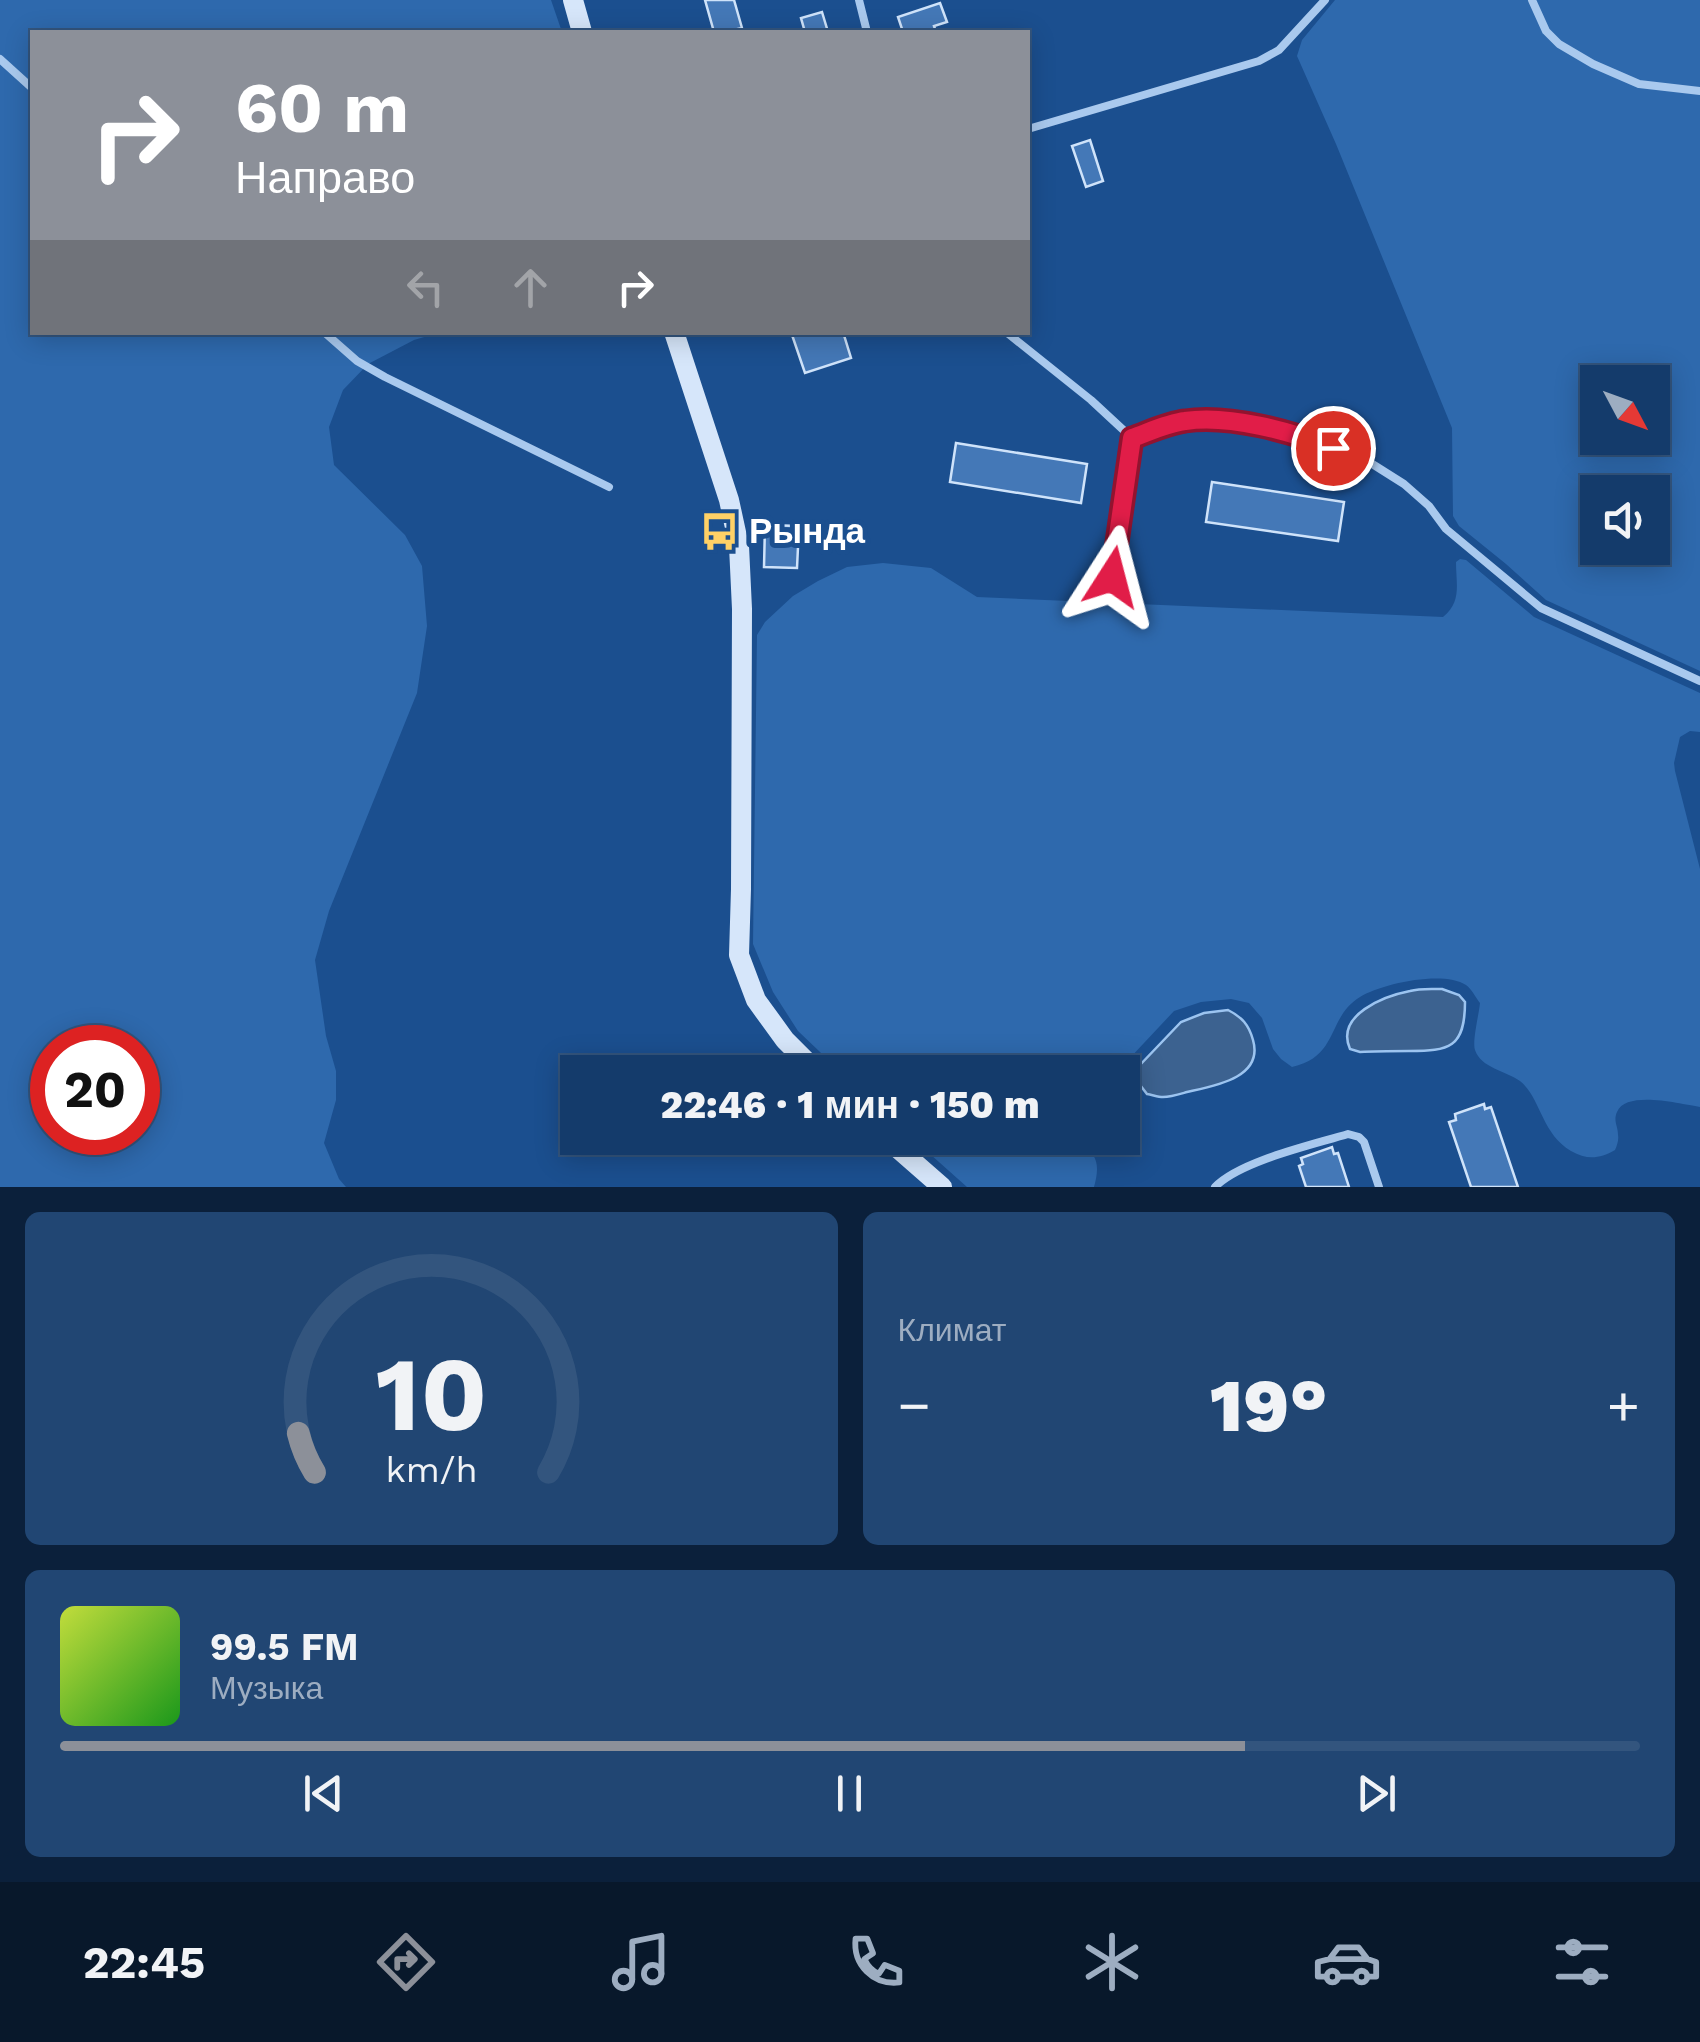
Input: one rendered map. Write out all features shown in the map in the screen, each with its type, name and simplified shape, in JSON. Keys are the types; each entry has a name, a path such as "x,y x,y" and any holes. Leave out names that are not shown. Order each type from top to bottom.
{"main road":[{"path":"573,0 581,30"},
{"path":"675,335 729,500 739,546 739,955 756,1000 800,1055"},
{"path":"905,1155 942,1187"}],"lane":[{"path":"859,0 867,30"},
{"path":"1030,129 1259,62 1279,50 1324,0"},
{"path":"1532,0 1546,31 1559,44 1593,64 1639,84 1700,91"},
{"path":"0,59 30,86"},
{"path":"328,335 385,377 609,487"},
{"path":"1010,335 1132,438"},
{"path":"1132,438 1184,420 1234,422 1300,435 1366,460 1404,484 1429,506 1446,529 1541,608 1700,681"},
{"path":"1112,577 1132,438"},
{"path":"1215,1187 1241,1169 1348,1134 1364,1142 1379,1187"}],"shaded area":[{"path":"0,0 551,0 561,30 30,30 30,335 431,335 368,364 343,390 329,427 334,465 405,535 422,566 427,626 417,693 329,911 315,960 326,1036 336,1071 336,1100 324,1143 346,1187 0,1187"},
{"path":"1335,0 1700,0 1700,671 1546,600 1459,526 1453,516 1452,428 1297,56 1302,40"},
{"path":"1466,560 1534,617 1700,693 1700,732 1690,731 1680,737 1674,763 1700,869 1700,1107 1654,1100 1622,1105 1616,1115 1615,1150 1593,1157 1577,1154 1553,1135 1520,1081 1478,1056 1474,1040 1480,1003 1466,985 1443,979 1397,984 1360,997 1342,1015 1326,1046 1307,1062 1292,1067 1273,1049 1262,1018 1249,1003 1231,999 1201,1002 1174,1011 1133,1055 823,1055 798,1031 773,992 753,944 757,635 793,596 847,567 883,563 931,568 977,597 1443,617 1455,599 1456,562"},
{"path":"1418,989 1442,989 1459,995 1465,1002 1462,1029 1452,1044 1423,1051 1350,1049 1349,1026 1365,1009"},
{"path":"1228,1010 1244,1022 1253,1040 1251,1063 1244,1072 1223,1083 1163,1097 1147,1094 1140,1085 1140,1065 1181,1022 1204,1013"},
{"path":"931,1155 1093,1155 1097,1168 1094,1187 967,1187"}],"building":[{"path":"705,0 734,0 742,28 713,30"},
{"path":"940,3 947,22 934,26 935,30 902,30 898,17"},
{"path":"822,12 827,30 804,30 801,18"},
{"path":"1090,140 1103,181 1086,187 1072,146"},
{"path":"792,335 844,335 851,358 805,373"},
{"path":"956,443 1087,464 1081,503 950,482"},
{"path":"1212,482 1344,502 1338,541 1206,522"},
{"path":"765,525 799,526 797,568 764,567"},
{"path":"1484,1104 1485,1109 1491,1107 1518,1187 1471,1187 1449,1122 1456,1120 1455,1114"},
{"path":"1332,1147 1334,1154 1338,1153 1349,1187 1306,1187 1299,1166 1303,1164 1301,1158"}],"place":[{"name":"Рында","path":"719,531"}],"route":[{"path":"1112,577 1132,438 1184,420 1234,422 1300,435 1333,448"}]}
